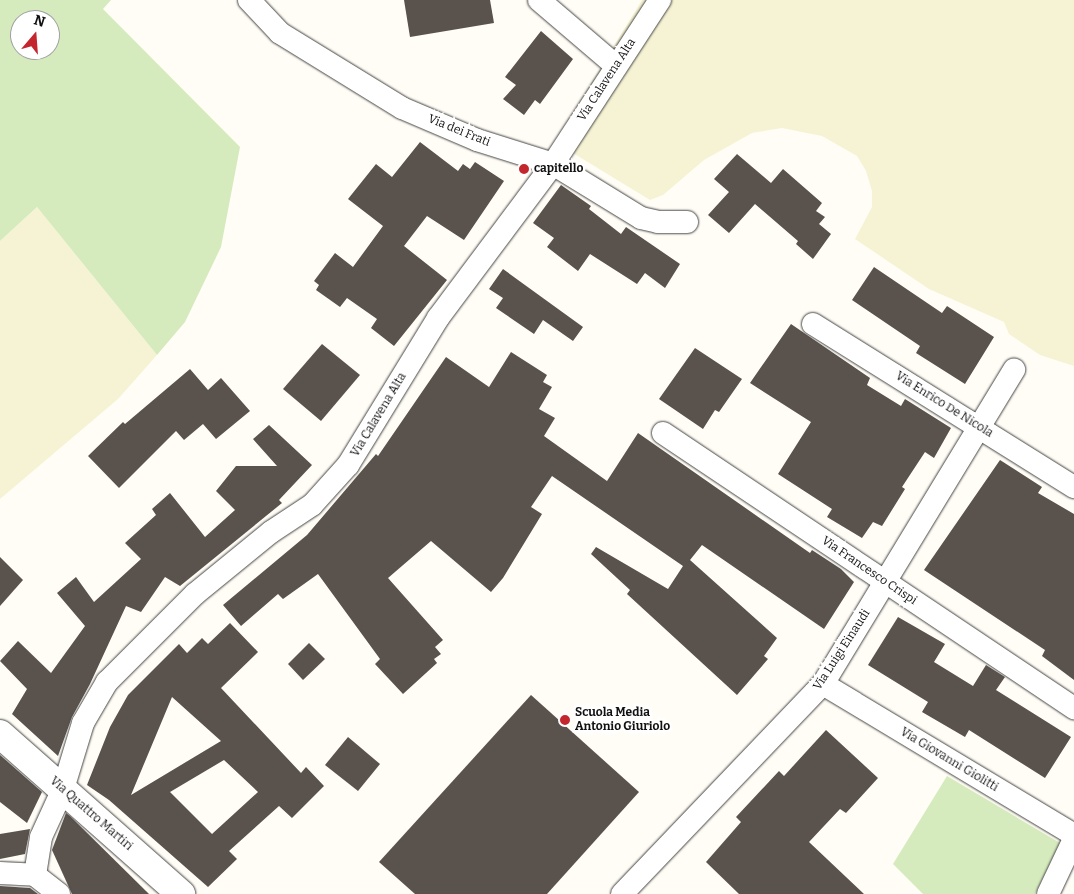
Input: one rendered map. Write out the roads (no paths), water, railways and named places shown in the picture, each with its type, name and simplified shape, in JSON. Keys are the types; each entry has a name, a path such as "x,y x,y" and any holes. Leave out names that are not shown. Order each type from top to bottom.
{"street":[{"name":"Via dei Frati","path":"249,0 280,33 402,108 477,140 553,164 641,218 658,222 687,222"},
{"path":"539,0 615,65"},
{"name":"Via Calavena Alta","path":"35,875 41,837 63,789 83,723 107,682 195,594 271,532 312,505 348,465 438,318 553,164 615,65 660,0"},
{"name":"Via Enrico De Nicola","path":"813,324 1074,487"},
{"name":"Via Luigi Einaudi","path":"622,894 823,684 1014,370"},
{"name":"Via Francesco Crispi","path":"664,433 1074,708"},
{"name":"Via Giovanni Giolitti","path":"823,684 1074,835"},
{"name":"Via Quattro Martiri","path":"0,734 181,894"},
{"path":"1048,894 1074,839"},
{"path":"0,873 35,875 58,894"}],"place":[{"name":"capitello","path":"524,169"},
{"name":"Scuola Media Antonio Giuriolo","path":"565,720"}]}
